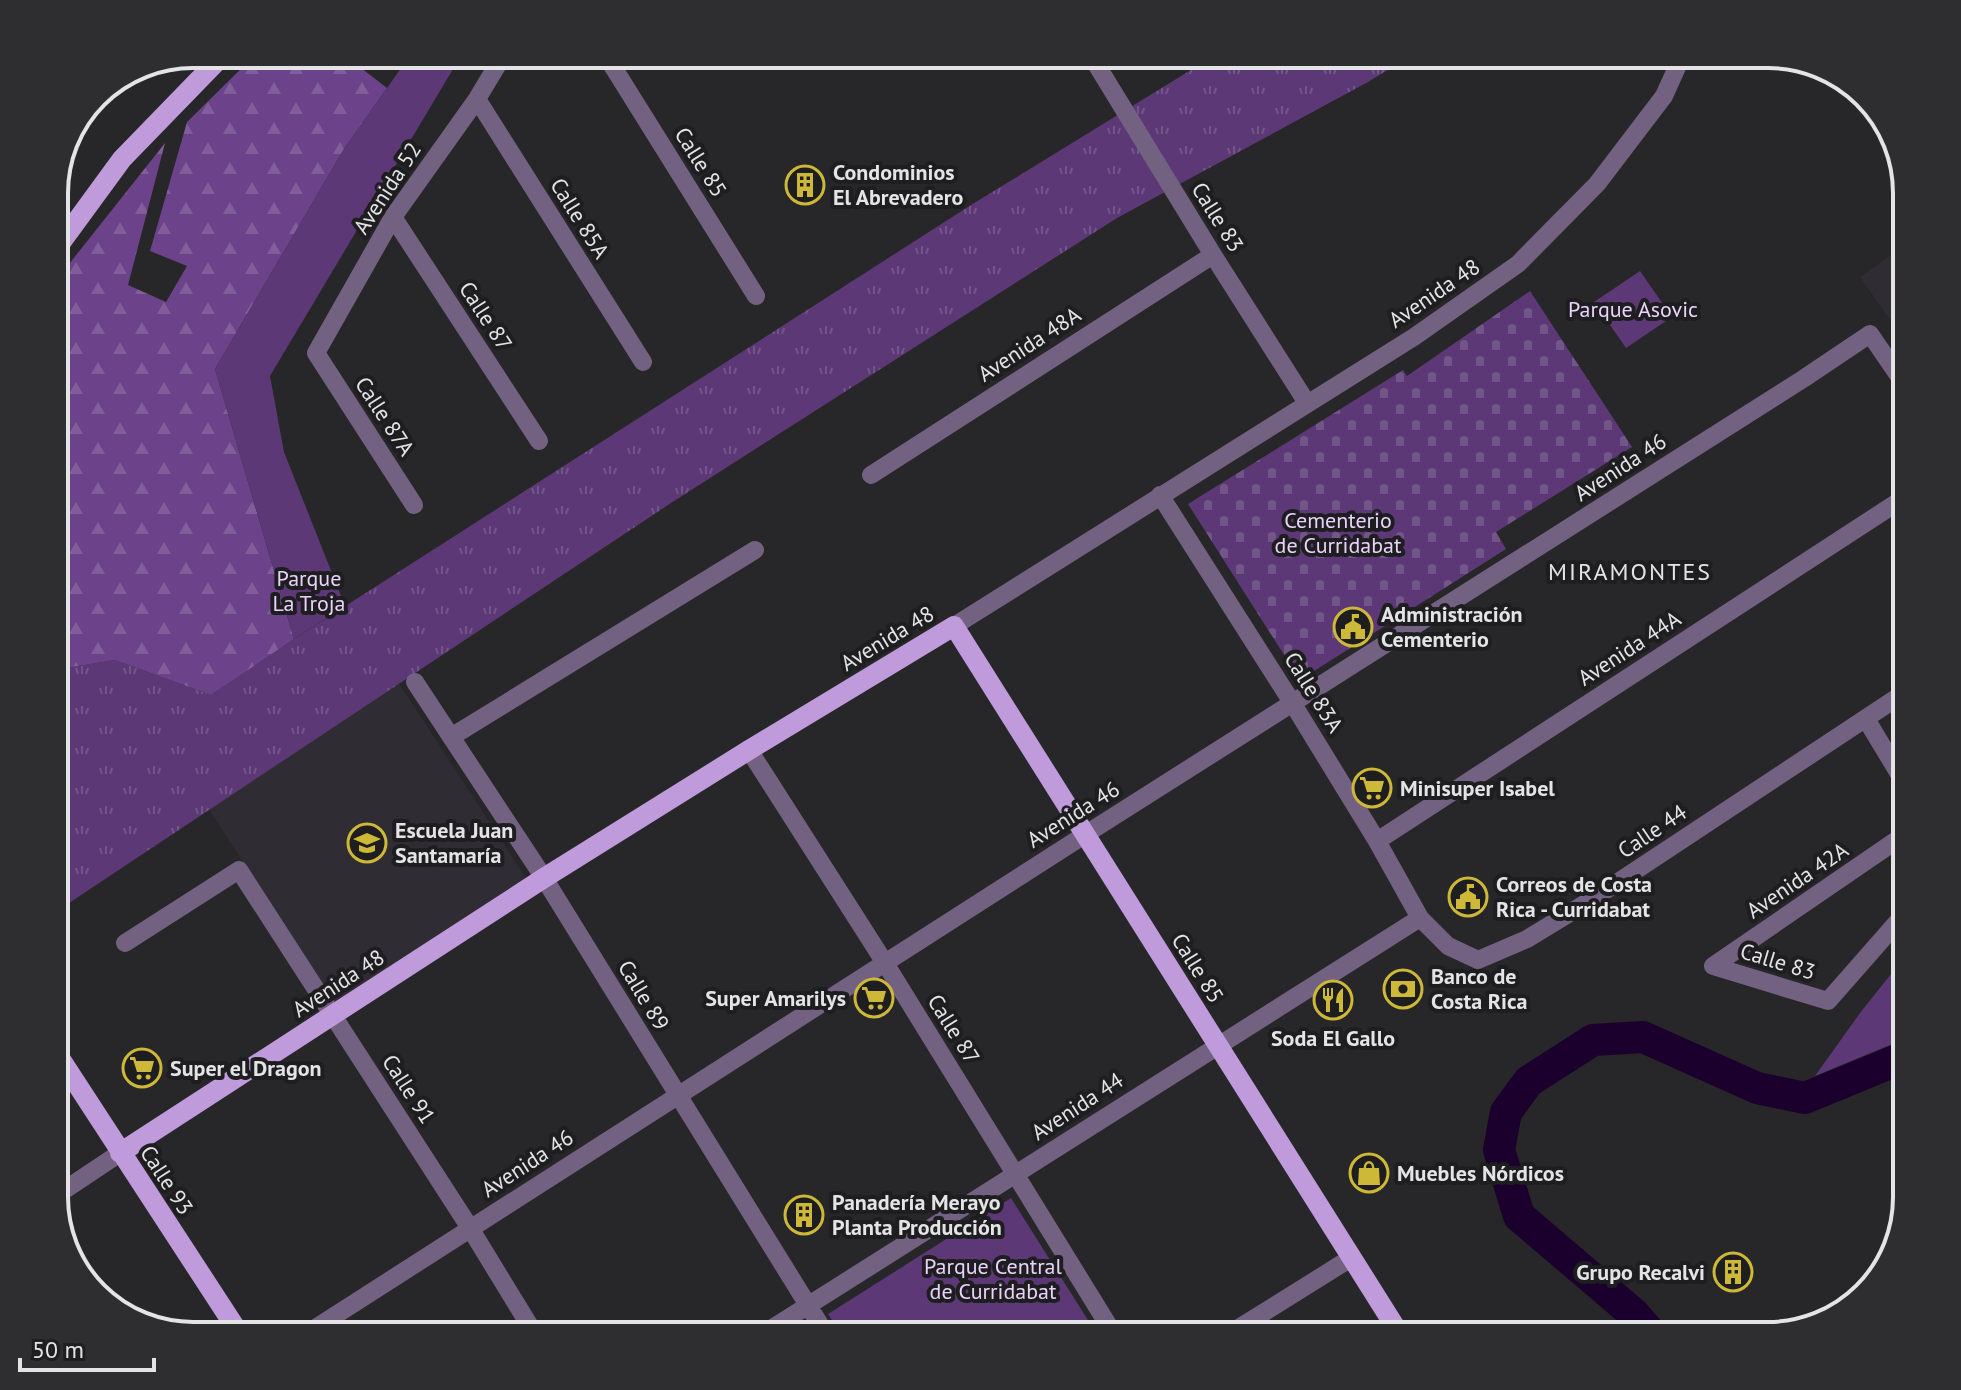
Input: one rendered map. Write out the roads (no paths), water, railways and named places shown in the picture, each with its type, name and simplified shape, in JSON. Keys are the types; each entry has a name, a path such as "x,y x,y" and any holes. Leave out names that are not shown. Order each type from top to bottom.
{"main road":[{"path":"68,233 122,159 210,68"},
{"name":"Avenida 48","path":"120,1153 544,878 954,626"},
{"name":"Calle 85","path":"954,626 1392,1322"},
{"name":"Calle 93","path":"68,1071 232,1322"}],"street":[{"name":"Avenida 52","path":"316,353 393,217 496,68"},
{"name":"Calle 85","path":"614,68 756,296"},
{"name":"Calle 83","path":"1099,68 1307,403"},
{"name":"Avenida 48","path":"954,626 1414,337 1518,264 1597,184 1664,96 1677,68"},
{"name":"Calle 85A","path":"477,99 643,362"},
{"name":"Calle 87","path":"393,217 539,441"},
{"name":"Avenida 48A","path":"871,475 1213,255"},
{"name":"Avenida 46","path":"325,1322 1870,334 1893,368"},
{"name":"Calle 87A","path":"316,353 414,505"},
{"name":"Calle 83A","path":"1160,495 1293,704 1420,918"},
{"name":"Avenida 44A","path":"1377,841 1893,505"},
{"path":"451,737 755,550"},
{"name":"Calle 89","path":"415,682 544,878 818,1322"},
{"name":"Calle 44","path":"1420,918 1448,946 1478,960 1505,951 1591,900 1893,701"},
{"path":"1866,719 1893,764"},
{"name":"Calle 87","path":"749,750 885,963 1106,1322"},
{"name":"Avenida 42A","path":"1713,966 1893,843"},
{"name":"Calle 91","path":"125,943 239,870 527,1322"},
{"name":"Avenida 44","path":"782,1322 1420,918"},
{"name":"Calle 83","path":"1713,966 1828,1001 1893,927"},
{"name":"Avenida 48","path":"68,1188 120,1153"},
{"path":"1248,1322 1351,1258"}],"waterway":[{"path":"1641,1322 1519,1216 1499,1150 1506,1112 1529,1081 1593,1040 1643,1037 1757,1088 1805,1098 1893,1062"}],"place":[{"name":"Condominios El Abrevadero","path":"805,185"},
{"name":"Administración Cementerio","path":"1353,627"},
{"name":"Minisuper Isabel","path":"1372,788"},
{"name":"Escuela Juan Santamaría","path":"367,843"},
{"name":"Correos de Costa Rica - Curridabat","path":"1468,897"},
{"name":"Banco de Costa Rica","path":"1403,989"},
{"name":"Super Amarilys","path":"874,998"},
{"name":"Soda El Gallo","path":"1333,1000"},
{"name":"Super el Dragon","path":"142,1068"},
{"name":"Muebles Nórdicos","path":"1369,1173"},
{"name":"Panadería Merayo Planta Producción","path":"804,1215"},
{"name":"Grupo Recalvi","path":"1733,1272"}],"district":[{"name":"MIRAMONTES","path":"1630,572"}],"park label":[{"name":"Parque Asovic","path":"1633,309"},
{"name":"Cementerio de Curridabat","path":"1338,532"},
{"name":"Parque La Troja","path":"309,590"},
{"name":"Parque Central de Curridabat","path":"993,1278"}]}
